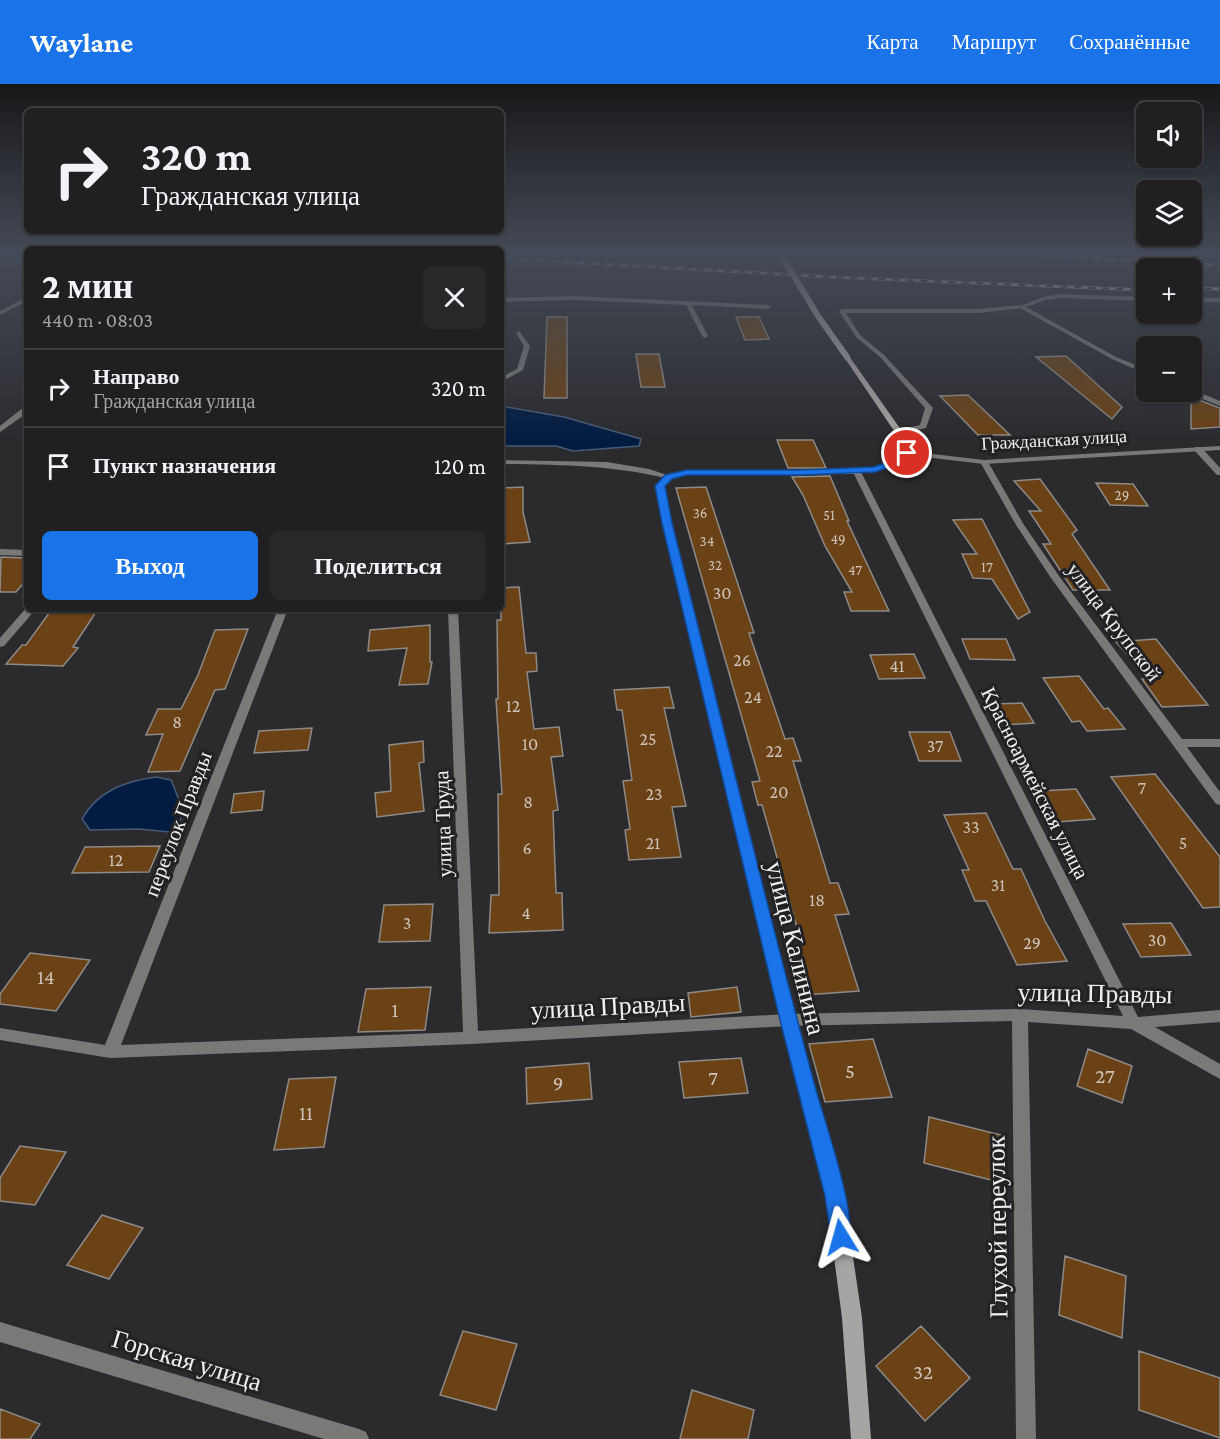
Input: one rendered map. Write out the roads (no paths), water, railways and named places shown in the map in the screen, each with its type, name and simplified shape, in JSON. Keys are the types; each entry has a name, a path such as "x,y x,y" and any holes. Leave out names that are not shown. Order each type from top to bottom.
{"main road":[{"path":"669,477 687,472 857,472 890,465 907,453 907,444 901,432 819,316"},
{"name":"улица Калинина","path":"669,477 660,486 662,501 789,1020 835,1196 852,1318 861,1439"}],"street":[{"path":"694,316 705,336"},
{"path":"846,316 858,336 882,356 929,408 923,426 901,432"},
{"path":"1037,316 1136,368"},
{"path":"504,378 520,370 527,346 519,333"},
{"path":"1202,396 1220,404"},
{"path":"0,430 24,412"},
{"name":"Гражданская улица","path":"907,453 984,462 1220,448"},
{"path":"1198,449 1220,473"},
{"path":"504,462 626,467 648,470 669,477"},
{"name":"улица Крупской","path":"984,462 1032,544 1076,607 1180,743 1220,801"},
{"name":"Красноармейская улица","path":"857,472 1134,1023"},
{"path":"0,552 24,553"},
{"path":"0,644 28,612"},
{"name":"переулок Правды","path":"110,1052 282,612"},
{"name":"улица Труда","path":"453,612 471,1038"},
{"path":"1180,743 1220,743"},
{"name":"улица Правды","path":"0,1034 110,1052 471,1038 789,1020 1020,1015 1134,1023 1220,1016"},
{"name":"Глухой переулок","path":"1020,1015 1026,1439"},
{"path":"1134,1023 1220,1072"},
{"name":"Горская улица","path":"0,1332 359,1439"}],"water":[{"path":"504,407 564,417 641,439 639,446 573,451 556,446 504,446"},
{"path":"156,777 171,780 181,805 180,833 139,829 90,830 82,819 88,809 104,794 134,781"}]}
